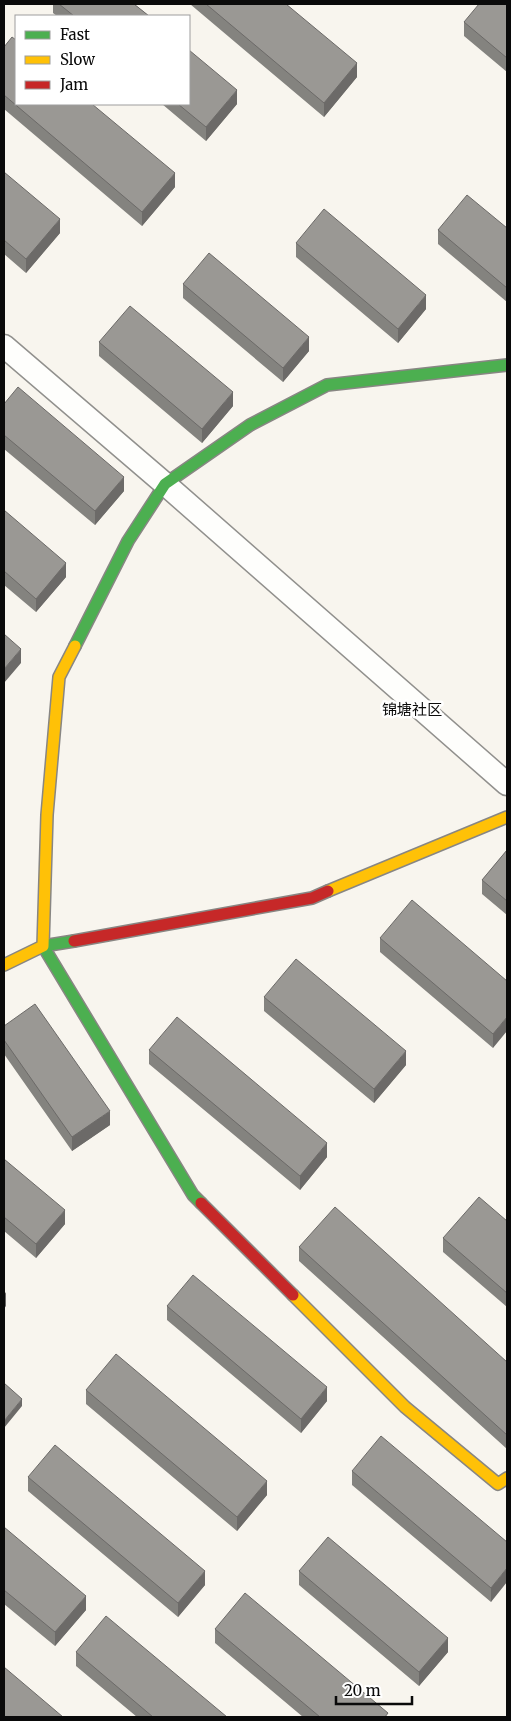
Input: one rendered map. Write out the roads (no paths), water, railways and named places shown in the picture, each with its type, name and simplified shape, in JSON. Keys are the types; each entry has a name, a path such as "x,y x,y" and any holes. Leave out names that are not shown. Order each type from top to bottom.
{"street":[{"path":"4,346 165,484 507,784"},
{"path":"507,365 327,385 250,425 165,484 128,540 59,677 47,815 43,946 193,1195 405,1407 498,1484 507,1478"},
{"path":"4,965 43,946 312,898 507,817"}],"district":[{"name":"锦塘社区","path":"412,710"}]}
